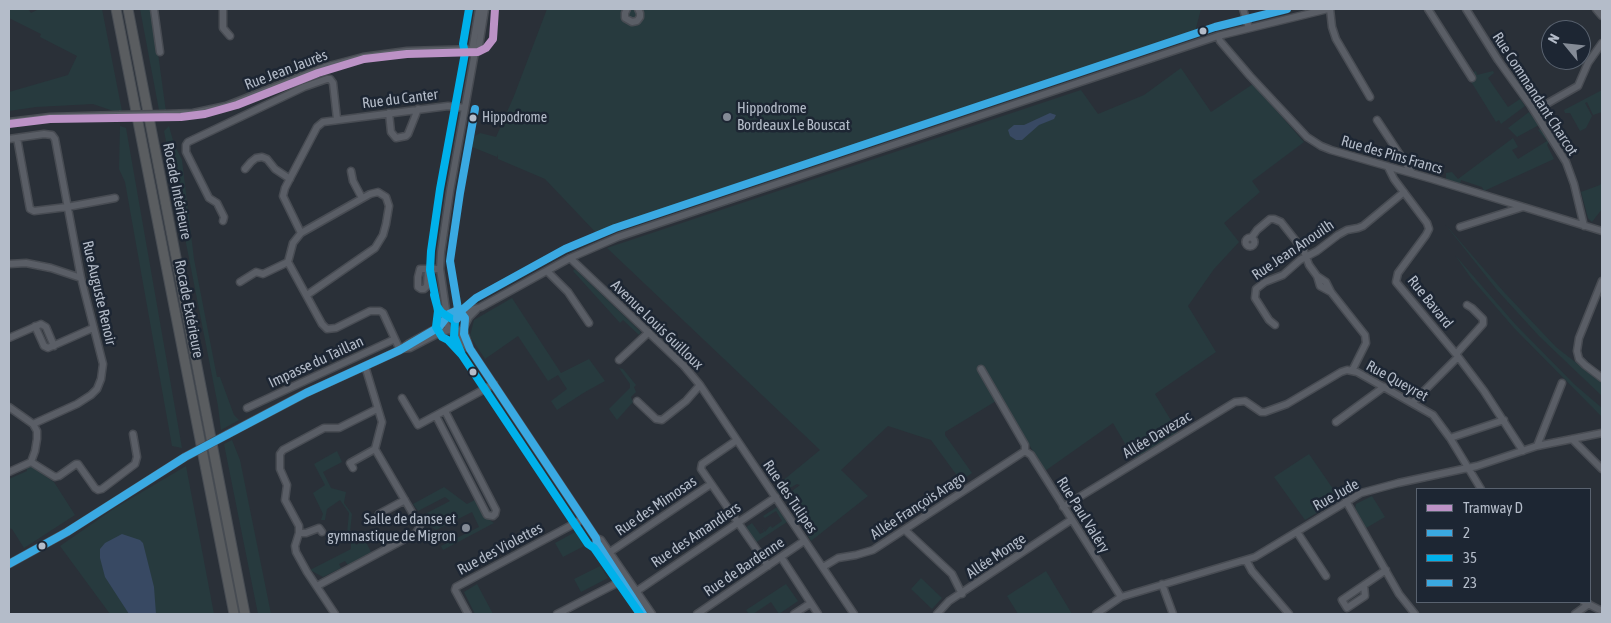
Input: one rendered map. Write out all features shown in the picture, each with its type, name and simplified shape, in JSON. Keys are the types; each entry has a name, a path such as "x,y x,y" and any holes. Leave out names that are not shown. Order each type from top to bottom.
{"highway":[{"name":"Rocade Extérieure","path":"116,9 234,614"},
{"name":"Rocade Intérieure","path":"128,9 244,614"}],"street":[{"path":"154,9 160,52"},
{"path":"223,9 223,28 230,36"},
{"path":"476,50 473,45 479,9"},
{"path":"485,9 465,108 441,252 440,269 446,302 446,318 452,331 470,349 494,384 596,538 597,543 621,580 652,614"},
{"path":"627,9 624,13 625,18 632,22 637,21 640,17 638,9"},
{"path":"1243,9 1249,28"},
{"path":"470,349 463,329 466,321 482,307 570,258 604,242 1218,36 1318,10 1329,9 1336,39 1370,97"},
{"path":"1428,9 1472,78"},
{"name":"Rue Commandant Charcot","path":"1466,9 1566,162 1574,184 1584,226"},
{"path":"1596,9 1602,16"},
{"name":"Rue des Pins Francs","path":"1218,36 1220,41 1244,69 1307,137 1328,150 1412,173 1602,231"},
{"path":"1534,111 1578,86 1588,63 1602,43"},
{"name":"Rue Jean Jaurès","path":"9,122 50,117 194,113 216,109 325,67 363,57 407,51 476,50"},
{"path":"223,221 224,217 218,203 209,198 186,152 188,142 323,79 330,80 333,83 337,120"},
{"name":"Rue du Canter","path":"301,233 283,196 317,127 326,121 418,109 448,106 465,108"},
{"path":"389,113 391,132 396,138 408,134 418,109"},
{"path":"1377,120 1412,173"},
{"name":"Rue Auguste Renoir","path":"17,138 48,134 52,135 55,140 81,278 102,364 101,380 97,389 85,399 33,424"},
{"path":"9,139 17,138 30,209 34,211 68,208 115,198"},
{"path":"245,169 250,162 262,157 267,159 276,170 290,179"},
{"name":"Rue Bavard","path":"1388,167 1394,179 1427,223 1429,229 1398,273 1396,282 1457,355 1504,420 1523,451"},
{"path":"351,171 353,181 362,198"},
{"path":"240,282 256,272 263,274 288,262 294,243 301,233 362,198 378,192 386,197 389,206 386,224 379,244 372,251 307,295"},
{"name":"Rue Jean Anouilh","path":"1275,325 1264,313 1255,298 1255,292 1265,282 1283,275 1306,257 1318,252 1342,232 1363,226 1404,192"},
{"path":"1460,227 1523,207"},
{"path":"1252,238 1257,230 1270,219 1278,220 1304,251 1317,276 1326,282 1331,292 1366,334 1366,343 1352,371"},
{"name":"Avenue Louis Guilloux","path":"570,258 684,366 700,385 737,440"},
{"path":"288,262 322,324 327,328 336,328 370,311 376,310 383,313 400,350"},
{"path":"9,264 26,263 51,268 81,278"},
{"path":"428,270 440,269"},
{"path":"547,271 568,292 589,323"},
{"path":"1602,281 1579,338 1577,350 1579,359 1602,378"},
{"path":"446,302 459,312 466,321"},
{"path":"1412,403 1483,324 1483,320 1467,305"},
{"path":"9,564 66,532 185,457 306,393 400,350 439,328 446,318 459,312 482,307"},
{"path":"9,338 44,324 54,346 93,328"},
{"path":"400,350 410,348 441,332 463,329"},
{"path":"619,360 649,332"},
{"name":"Impasse du Taillan","path":"247,408 396,339"},
{"path":"317,586 419,530 420,526 375,449 382,422 365,366"},
{"name":"Rue Paul Valéry","path":"981,369 1025,445 1022,452 1031,455 1120,597"},
{"name":"Rue Queyret","path":"1265,412 1286,404 1341,372 1352,371 1433,415 1450,438 1480,488"},
{"path":"1537,446 1562,383"},
{"path":"402,398 418,425 494,384"},
{"path":"637,401 656,419 662,420 686,401 700,385"},
{"path":"1336,422 1384,387"},
{"name":"Allée Davezac","path":"1063,507 1235,402 1245,401 1261,412 1265,412"},
{"path":"9,407 33,424 37,431 35,451 31,462 9,472"},
{"path":"335,614 296,552 295,546 299,526 284,500 287,485 280,469 280,454 283,450 324,428 339,428 377,409"},
{"path":"436,416 487,515 493,516 496,510 445,411"},
{"path":"1450,438 1504,420"},
{"name":"Rue Jude","path":"1096,614 1120,597 1246,560 1263,553 1346,501 1371,490 1468,468 1537,446 1602,433"},
{"path":"31,462 55,477 78,464 96,488 98,490 102,489 135,464 137,457 133,434"},
{"path":"1572,438 1602,469"},
{"name":"Rue des Mimosas","path":"610,552 711,484 701,469 702,464 737,440"},
{"name":"Rue des Tulipes","path":"737,440 854,614"},
{"path":"353,468 350,463 375,449"},
{"name":"Allée François Arago","path":"823,566 838,558 856,556 873,550 1022,452"},
{"path":"711,484 768,566"},
{"name":"Rue des Amandiers","path":"633,593 776,497"},
{"path":"376,520 379,514 405,500"},
{"path":"1346,501 1399,594 1415,614"},
{"name":"Rue des Violettes","path":"468,614 455,590 456,587 583,519"},
{"name":"Allée Monge","path":"937,614 949,601 1071,520"},
{"path":"299,533 306,533 319,528 322,532"},
{"path":"905,530 952,574 962,594"},
{"path":"1296,532 1326,576"},
{"path":"596,538 601,540 610,552 643,614"},
{"name":"Rue de Bardenne","path":"697,614 804,540"},
{"path":"780,558 818,614"},
{"path":"1246,560 1252,571 1289,614"},
{"path":"1364,585 1386,570"},
{"path":"557,614 621,580"},
{"path":"1162,584 1173,614"},
{"path":"794,614 811,603"},
{"path":"1575,614 1587,603 1602,611"}],"green space":[{"path":"9,9 28,9 31,13 39,9 102,9 122,111 119,113 93,104 36,107 9,111 9,92 68,75 77,56 40,37 41,34 9,18"},
{"path":"140,9 152,9 166,112 159,110"},
{"name":"Hippodrome Bordeaux Le Bouscat","path":"547,9 1201,9 1196,36 803,164 612,230 600,237 545,179 498,159 498,154 497,157 467,145 467,141 480,133 496,137 514,96"},
{"path":"1181,68 1211,112 1253,84 1304,142 1252,181 1260,192 1224,223 1239,242 1214,269 1188,306 1216,352 1155,394 1178,432 1134,459 1113,423 1045,471 1001,398 945,432 945,435 972,473 961,481 931,440 888,426 841,470 868,496 811,541 803,528 806,521 788,494 800,485 797,484 779,494 775,487 820,450 607,248 1081,90 1098,114 1144,95"},
{"path":"1476,71 1477,75 1493,71 1494,73 1488,78 1508,107 1520,99 1525,106 1501,124 1499,120 1496,122 1470,80 1471,73"},
{"path":"1602,90 1602,112 1593,115 1587,102 1585,103 1592,116 1586,128 1580,131 1570,113 1565,113 1564,110"},
{"path":"1529,112 1539,125 1517,137 1508,128"},
{"path":"120,126 126,128 182,448 172,446 125,182 119,169"},
{"path":"169,126 174,144 182,160 194,259 217,377 220,377 234,415 239,420 221,430 218,406 164,131"},
{"path":"1542,128 1550,139 1547,145 1554,159 1484,191 1482,187 1461,180 1460,184 1446,180 1446,173 1452,172 1458,179 1513,138 1518,147 1512,150 1518,159 1547,141 1538,130"},
{"path":"1602,182 1602,209 1592,222 1588,218 1581,192 1600,185"},
{"path":"1445,224 1503,291 1556,347 1602,383 1602,396 1539,336 1497,290"},
{"path":"1455,255 1515,324 1574,384 1602,408 1602,417 1514,328 1471,278"},
{"path":"575,269 641,332 639,335 623,320 620,323 573,271"},
{"path":"512,298 561,373 589,359 605,381 557,410 551,401 567,389 558,375 548,381 518,336 485,359 470,336 474,320"},
{"path":"619,368 623,369 636,385 634,387 636,392 631,397 633,402 617,420 609,409 630,388 630,384"},
{"path":"232,440 240,460 271,614 258,614 224,444"},
{"path":"337,451 342,462 323,472 331,488 346,492 344,503 352,514 350,532 356,545 365,540 371,552 348,565 345,561 339,564 341,568 323,577 310,570 351,549 351,540 347,533 349,513 340,500 327,509 325,520 321,520 323,514 313,493 325,485 314,464"},
{"path":"1309,454 1340,499 1305,520 1274,477"},
{"path":"29,465 54,482 75,515 24,548 12,529 9,528 9,479 27,471 26,467"},
{"path":"186,466 214,614 110,614 60,546 115,508"},
{"path":"444,487 467,504 475,500 484,516 494,523 443,550 441,546 479,527 472,512 436,530 424,522 421,516 450,501 445,497 418,511 413,504"},
{"path":"1372,496 1385,517 1366,528 1355,509 1356,504"},
{"path":"777,507 787,522 755,543 745,528 752,523 760,534 764,532 762,527 765,532 769,527 771,526 772,528 782,521 776,511 765,518 763,516"},
{"path":"577,531 586,545 563,557 555,543"},
{"path":"600,566 608,578 581,592 574,579"},
{"path":"1046,571 1072,614 1018,614 1007,596"},
{"path":"921,578 942,598 932,609 911,589"},
{"path":"477,584 493,614 475,614 464,592"},
{"path":"786,584 798,601 779,614 771,602 753,614 749,614 746,610"}],"water":[{"path":"1050,113 1056,115 1054,119 1039,125 1022,140 1016,140 1010,136 1008,130 1014,125 1024,125"},
{"path":"122,534 140,540 143,543 154,587 156,614 129,614 105,577 100,558 100,549 105,543"}],"tram line":[{"name":"D","path":"9,124 50,119 181,117 205,114 237,105 318,73 364,59 407,54 478,52 486,48 493,39 495,9"}],"transit line":[{"name":"35","path":"469,9 463,44 465,53 440,189 431,251 430,270 438,311 436,327 442,337 448,340 462,355 588,544 594,548 640,614"},
{"name":"23","path":"475,109 450,261 458,309 457,319 462,310 476,298 565,249 615,228 1215,27 1287,9"},
{"name":"35","path":"434,295 441,312 455,321 454,336 462,355"},
{"name":"2","path":"9,564 67,532 185,457 306,393 400,350 439,327 449,314 456,311 465,318 464,334 470,349 596,538 597,543 643,614"}],"place":[{"name":"Hippodrome Bordeaux Le Bouscat","path":"727,117"},
{"name":"Hippodrome","path":"473,118"},
{"name":"Salle de danse et gymnastique de Migron","path":"466,528"}]}
